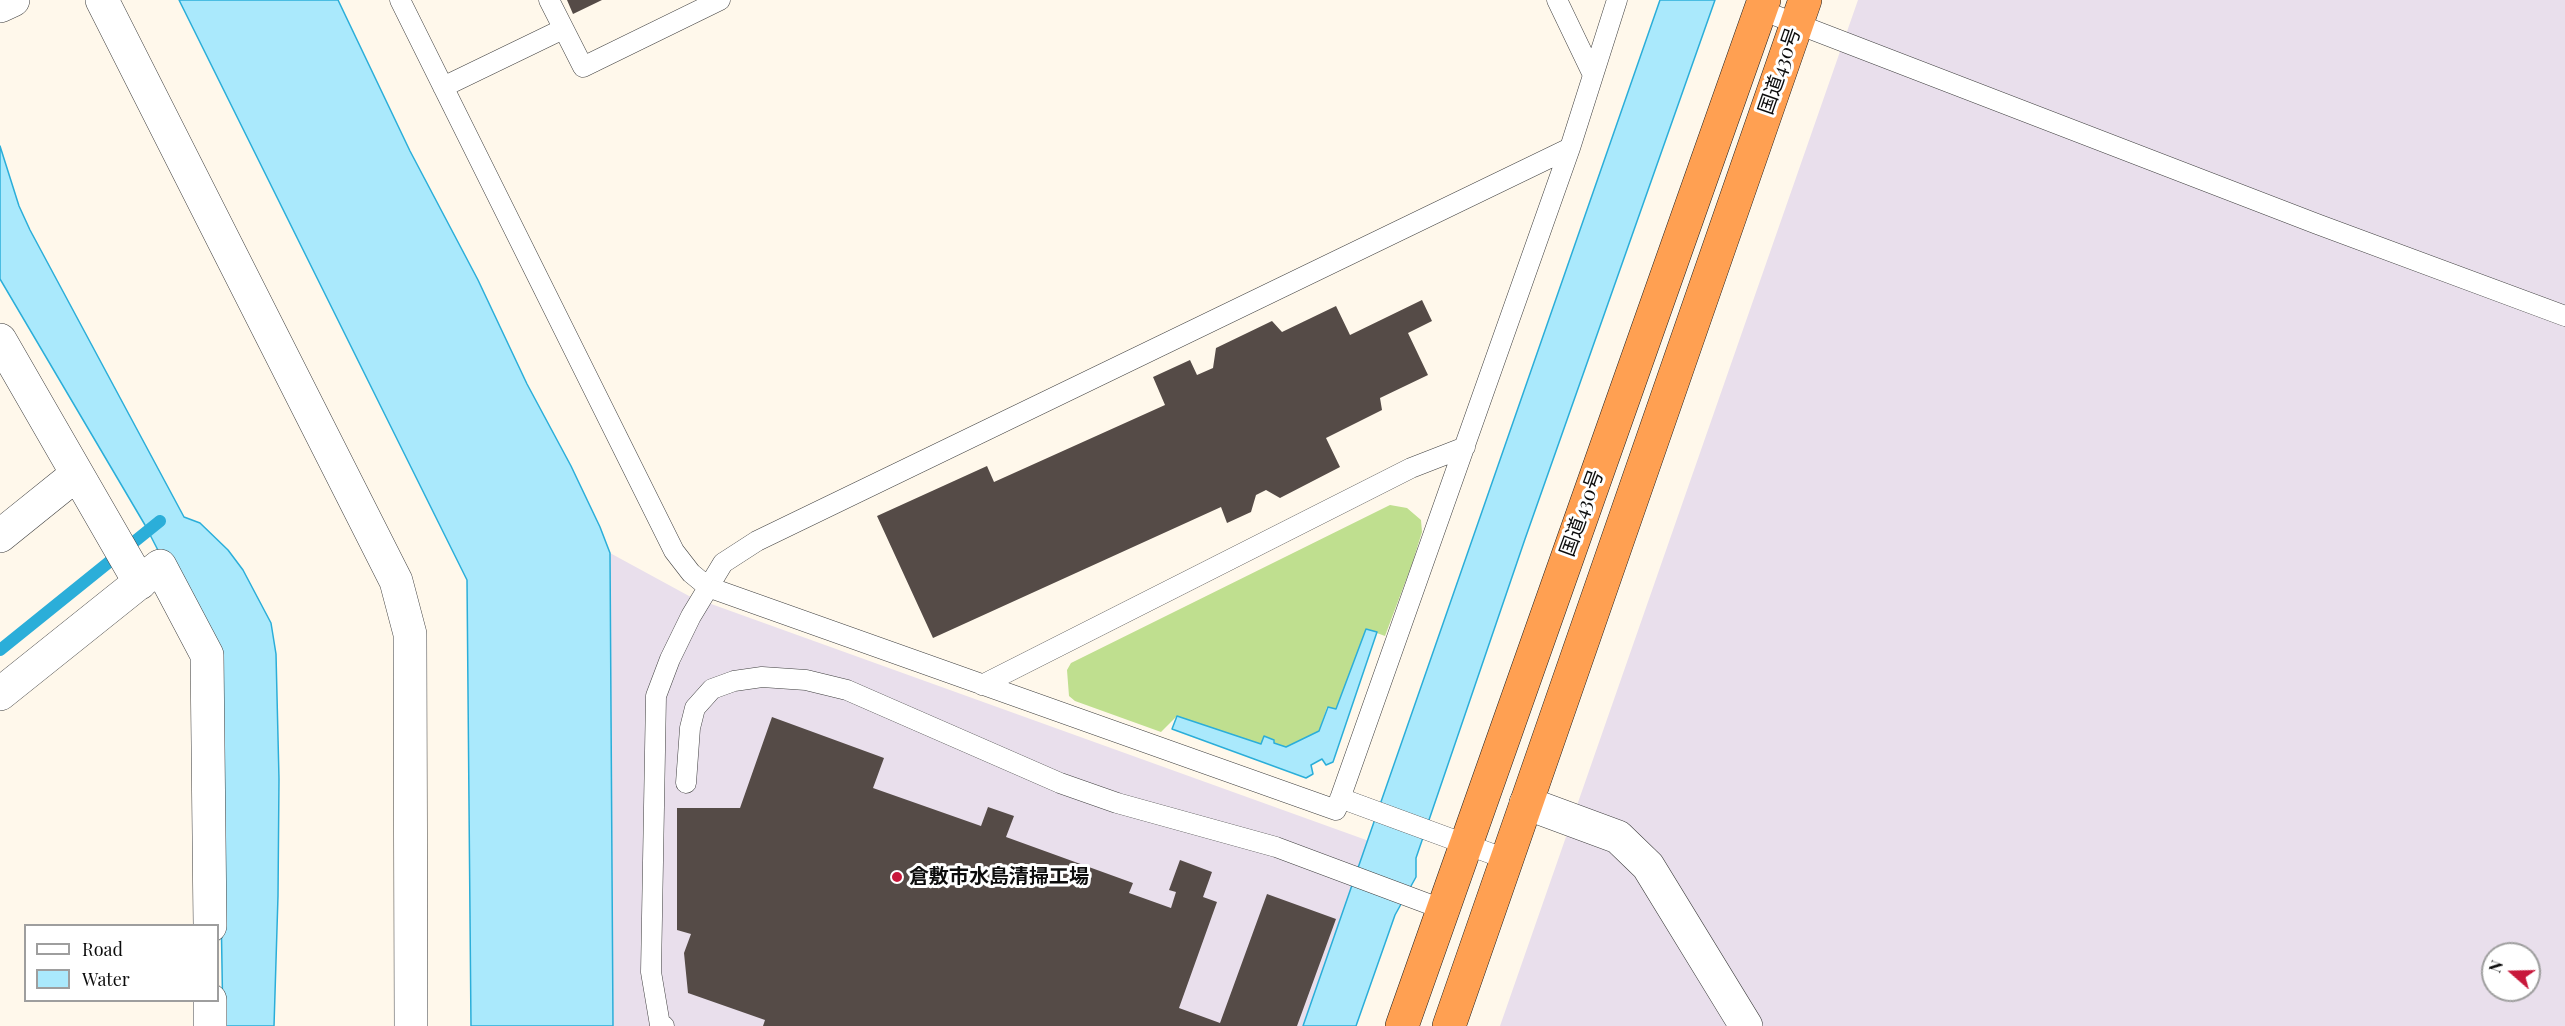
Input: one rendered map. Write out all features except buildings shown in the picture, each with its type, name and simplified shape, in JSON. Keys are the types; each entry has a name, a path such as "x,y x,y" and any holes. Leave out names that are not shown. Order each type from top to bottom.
{"highway":[{"name":"国道430号","path":"1402,1026 1763,5"},
{"name":"国道430号","path":"1449,1026 1801,12"}],"street":[{"path":"0,6 14,0"},
{"path":"102,0 396,581 410,634 411,1026"},
{"path":"0,340 129,564"},
{"path":"0,536 77,474"},
{"path":"0,694 129,564 160,566 207,655 210,924"},
{"path":"1526,802 1618,837 1648,866 1746,1026"},
{"path":"210,1002 210,1026"}],"lane":[{"path":"400,0 674,551 692,573 708,587 1336,810 1570,148 1617,0"},
{"path":"549,0 583,67 720,0"},
{"path":"1557,0 1593,75"},
{"path":"1763,5 1801,12 2306,220 2565,316"},
{"path":"443,87 562,29"},
{"path":"664,1026 660,1025 651,972 656,696 670,659 723,562 757,541 1570,148"},
{"path":"982,685 1411,468 1465,447"},
{"path":"686,783 690,728 695,708 712,689 734,681 762,677 806,680 847,690 1069,786 1117,803 1276,847 1442,909"},
{"path":"1340,798 1506,859"}],"shaded area":[{"path":"1858,0 2565,0 2565,1026 1500,1026"},
{"path":"610,553 689,596 1369,841 1304,1026 613,1026"}],"green space":[{"path":"1390,505 1407,508 1421,520 1422,532 1412,564 1385,636 1366,629 1336,709 1327,707 1319,731 1286,747 1264,736 1261,744 1177,716 1161,732 1075,701 1069,696 1067,670 1071,663"}],"water":[{"path":"179,0 338,0 410,151 478,280 527,384 571,466 600,527 610,553 613,1026 471,1026 467,580"},
{"path":"1660,0 1715,0 1525,539 1416,858 1416,877 1395,915 1356,1026 1303,1026"},
{"path":"0,146 19,206 30,230 184,517 200,523 228,550 243,570 271,623 276,654 279,779 274,1026 223,1026 217,665 145,525 0,279"},
{"path":"1366,629 1377,632 1333,762 1326,765 1322,759 1311,765 1313,774 1306,778 1172,729 1177,716 1261,744 1264,736 1286,747 1319,731 1328,707 1336,709"}],"waterway":[{"path":"0,650 160,521"}],"place":[{"name":"倉敷市水島清掃工場","path":"897,877"}]}
